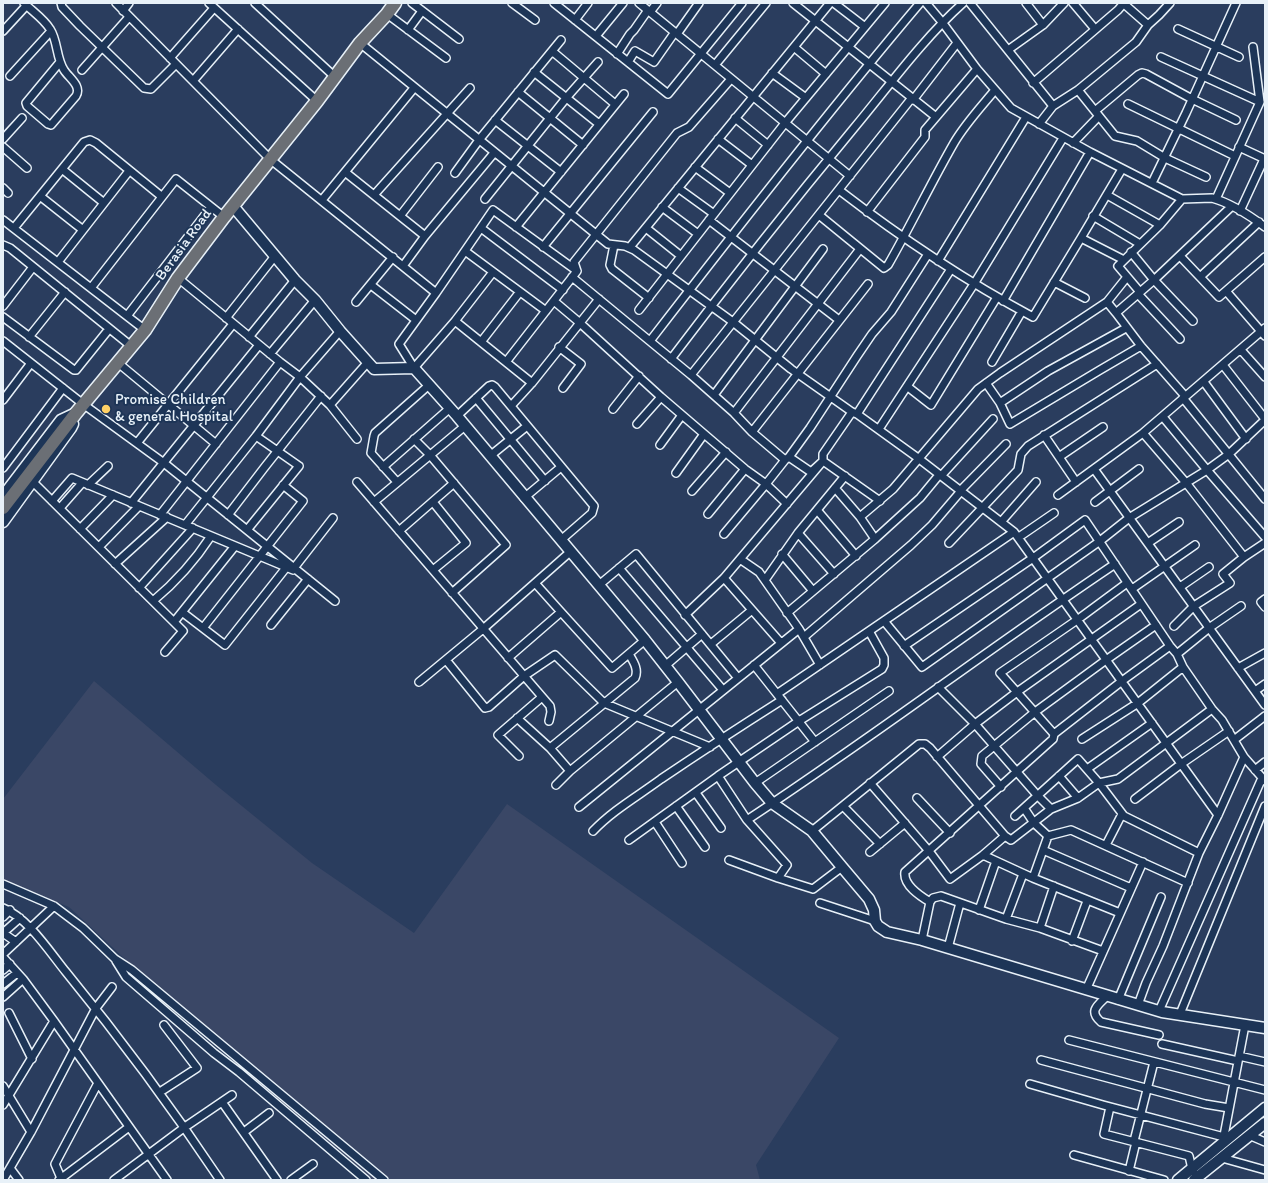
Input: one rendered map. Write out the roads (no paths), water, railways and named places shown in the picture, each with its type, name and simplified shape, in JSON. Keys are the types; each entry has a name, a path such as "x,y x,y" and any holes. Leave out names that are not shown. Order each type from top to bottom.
{"main road":[{"name":"Berasia Road","path":"3,508 79,408 145,330 178,278 224,217 317,101 360,44 396,3"}],"street":[{"path":"61,3 62,8 144,88 151,89 176,64"},
{"path":"116,3 270,159 436,293"},
{"path":"123,10 129,3"},
{"path":"255,3 335,77"},
{"path":"412,3 459,39"},
{"path":"512,3 535,20"},
{"path":"554,3 668,94 742,3"},
{"path":"575,20 588,3"},
{"path":"596,36 623,3"},
{"path":"638,3 850,176"},
{"path":"617,54 630,34 657,3"},
{"path":"628,62 635,52 654,62 699,3"},
{"path":"715,65 766,3"},
{"path":"630,247 830,3"},
{"path":"834,3 865,27"},
{"path":"639,310 785,123 883,5 874,3"},
{"path":"650,341 807,141 920,3"},
{"path":"926,3 977,69 1011,108 1063,138 1182,199 1216,199 1232,206 1262,225 1200,277"},
{"path":"671,359 829,158 942,22 963,3"},
{"path":"970,3 1053,106"},
{"path":"1026,3 1044,25"},
{"path":"1008,50 1044,25 1064,3"},
{"path":"1073,3 1095,29"},
{"path":"1033,83 1123,3 1148,25"},
{"path":"1039,124 1053,106 1078,90 1136,42 1148,25 1170,3"},
{"path":"1152,183 1179,128 1236,3"},
{"path":"3,31 25,4 48,26 51,31 64,71 78,88 78,93 51,125 26,106 26,103 60,62"},
{"path":"796,4 891,83 936,118"},
{"path":"170,58 211,5 317,101"},
{"path":"408,30 422,11"},
{"path":"387,14 446,58"},
{"path":"82,70 129,17"},
{"path":"193,81 238,28"},
{"path":"1178,29 1239,57"},
{"path":"10,76 51,31"},
{"path":"455,173 479,140 561,40"},
{"path":"691,375 957,43"},
{"path":"360,44 608,244 630,247 688,291 712,306 776,357 918,458 1016,535 1218,815"},
{"path":"794,47 826,74"},
{"path":"1216,199 1260,102 1253,47"},
{"path":"552,51 615,104"},
{"path":"1161,57 1260,102"},
{"path":"486,199 527,145 598,62"},
{"path":"867,212 925,137 925,130 977,69"},
{"path":"534,72 600,124"},
{"path":"772,73 806,98"},
{"path":"1073,143 1097,113 1127,84 1142,73 1236,120"},
{"path":"577,271 574,262 677,133 689,127 731,79"},
{"path":"322,200 414,88"},
{"path":"374,195 470,88"},
{"path":"819,215 884,268 888,265 904,238 955,142 974,115 995,90"},
{"path":"1078,90 1115,136 1137,141 1165,158 1206,176"},
{"path":"518,92 583,145"},
{"path":"516,227 624,94"},
{"path":"1128,104 1235,156"},
{"path":"543,247 653,112"},
{"path":"938,261 1026,117"},
{"path":"3,139 22,118"},
{"path":"735,118 768,145"},
{"path":"495,120 561,172"},
{"path":"879,429 908,387 974,284 1063,138"},
{"path":"718,139 752,165"},
{"path":"14,228 84,142 90,140 96,143 161,196"},
{"path":"1239,147 1264,159 1240,211"},
{"path":"3,148 27,168"},
{"path":"908,387 931,405 1000,299 1090,152"},
{"path":"403,266 425,236 494,153"},
{"path":"400,216 438,167"},
{"path":"695,167 730,193"},
{"path":"62,169 104,203"},
{"path":"839,190 867,212 938,261 974,284 1033,317 1122,169"},
{"path":"58,262 129,171"},
{"path":"345,172 425,236"},
{"path":"91,288 161,196 176,179 224,217"},
{"path":"678,188 712,217 731,237 839,320"},
{"path":"1107,195 1160,225"},
{"path":"40,196 83,230"},
{"path":"1180,339 1139,293 1118,266 1160,225 1182,199"},
{"path":"233,206 295,280 315,300 374,369 414,368 455,321 493,272"},
{"path":"1116,313 1154,280 1232,206"},
{"path":"127,316 212,207"},
{"path":"662,207 698,234"},
{"path":"577,271 493,210 399,344 414,368 457,416 524,498 645,640 755,784 772,803 812,831 869,899 874,910 878,926 886,932 922,940 1118,1000 1138,1004 1159,1011 1265,1028"},
{"path":"1093,216 1140,244"},
{"path":"3,220 145,330"},
{"path":"481,228 563,290"},
{"path":"646,228 681,256"},
{"path":"1081,238 1124,260"},
{"path":"3,245 10,248 33,266 131,346"},
{"path":"614,245 610,265 612,269 649,298"},
{"path":"714,395 824,249"},
{"path":"734,413 860,249"},
{"path":"465,251 546,311"},
{"path":"1131,252 1154,280 1193,321"},
{"path":"724,534 787,459 872,334 891,312 928,254"},
{"path":"226,318 275,256"},
{"path":"1180,256 1219,297 1265,256"},
{"path":"356,302 393,257"},
{"path":"3,306 33,266"},
{"path":"686,615 724,578 823,461 823,454 855,413 951,269"},
{"path":"506,362 577,271"},
{"path":"572,277 691,375 734,413 752,432 787,459 811,472 823,461"},
{"path":"860,517 894,489 918,458 978,389 1107,302 1127,277"},
{"path":"178,278 300,377 330,405 357,439"},
{"path":"249,337 295,280"},
{"path":"1054,282 1085,298"},
{"path":"752,432 868,284"},
{"path":"371,285 416,320"},
{"path":"1058,495 1143,433 1184,397 1264,332 1226,291"},
{"path":"29,337 65,292"},
{"path":"481,342 520,293"},
{"path":"510,406 532,383 599,299"},
{"path":"270,354 315,300"},
{"path":"554,301 661,397 745,469 766,484 787,504"},
{"path":"1107,302 1126,328 1184,397 1265,499"},
{"path":"992,362 1022,311"},
{"path":"3,317 74,370 76,370 109,329"},
{"path":"455,321 532,383"},
{"path":"137,443 233,324"},
{"path":"1000,403 1048,371 1126,328"},
{"path":"185,525 256,436 300,377 340,331"},
{"path":"3,341 63,388 79,408 137,443 164,463 335,601"},
{"path":"131,503 259,345"},
{"path":"986,383 1000,403 1010,424 1141,346"},
{"path":"559,348 581,364 564,388"},
{"path":"1241,350 1265,377"},
{"path":"117,362 216,444"},
{"path":"115,564 163,516 187,481 280,362"},
{"path":"330,405 368,362"},
{"path":"3,400 31,363"},
{"path":"949,543 1018,470 1021,454 1028,446 1157,364"},
{"path":"884,621 922,667 1100,541 1129,518 1187,484 1229,454 1265,419 1223,365"},
{"path":"613,409 639,376"},
{"path":"1204,382 1246,439"},
{"path":"397,482 371,453 374,436 430,385"},
{"path":"457,416 489,386 492,385 527,426 594,506 592,514 561,540"},
{"path":"3,468 63,388"},
{"path":"228,515 321,396"},
{"path":"637,424 661,397"},
{"path":"476,398 544,481"},
{"path":"3,522 71,428 79,408"},
{"path":"3,496 61,420 79,408"},
{"path":"383,466 450,408"},
{"path":"660,445 682,415"},
{"path":"1163,416 1265,537"},
{"path":"787,613 856,556 920,498 993,419"},
{"path":"374,502 465,426"},
{"path":"490,456 527,426"},
{"path":"1059,457 1103,427"},
{"path":"1143,433 1187,484 1244,557"},
{"path":"676,473 704,434"},
{"path":"1044,435 1076,482"},
{"path":"247,530 298,466 256,436"},
{"path":"414,439 430,455 506,545 452,593"},
{"path":"804,637 911,545 932,525 960,491 1006,444"},
{"path":"692,491 726,452"},
{"path":"823,461 880,501"},
{"path":"60,508 85,484 108,466"},
{"path":"524,498 561,467"},
{"path":"708,514 745,469"},
{"path":"1094,469 1265,705"},
{"path":"1095,502 1139,469"},
{"path":"765,580 798,533 845,476"},
{"path":"52,501 72,478 259,556 292,567"},
{"path":"33,482 184,631 165,652"},
{"path":"357,482 550,706 551,712 549,721"},
{"path":"1001,522 1036,482"},
{"path":"399,531 454,483"},
{"path":"203,628 303,501 284,485"},
{"path":"835,488 860,517 875,539"},
{"path":"80,529 113,495"},
{"path":"432,502 466,543 433,570"},
{"path":"99,547 139,506"},
{"path":"817,510 856,556"},
{"path":"593,831 606,817 722,739 780,697 820,665 869,631 1016,535 1054,513"},
{"path":"182,612 225,645 333,518"},
{"path":"904,646 1033,558 1084,520 1100,541 1141,604 1177,654 1183,667 1212,709 1222,720 1244,757 1263,779 1159,1011"},
{"path":"1148,543 1179,522"},
{"path":"139,588 193,528"},
{"path":"798,533 834,574"},
{"path":"152,601 184,573 198,556 211,536"},
{"path":"1174,626 1194,606 1230,583 1223,574 1244,557 1265,543"},
{"path":"1132,589 1195,544"},
{"path":"174,622 235,546"},
{"path":"419,682 483,629 570,552"},
{"path":"599,585 636,554 738,678"},
{"path":"782,554 813,591"},
{"path":"740,559 759,572 799,629 820,665"},
{"path":"747,820 1062,599 1115,564"},
{"path":"1180,587 1209,567"},
{"path":"619,568 724,690"},
{"path":"724,578 781,644"},
{"path":"271,625 308,579"},
{"path":"930,902 919,895 907,882 904,877 905,872 1054,740 1054,734 1000,672 1077,620 1127,582"},
{"path":"535,583 612,668 645,640"},
{"path":"1265,599 1261,602 1265,607"},
{"path":"937,757 975,724 1017,692 1141,604"},
{"path":"1177,654 1209,628 1242,606"},
{"path":"711,644 752,610"},
{"path":"508,658 561,612"},
{"path":"1001,787 980,764 982,756 1035,712 1156,625"},
{"path":"579,807 799,629"},
{"path":"629,840 718,776 799,721 882,669 884,665 884,658 869,631"},
{"path":"665,666 702,634"},
{"path":"1054,734 1170,646"},
{"path":"1238,668 1265,653"},
{"path":"550,748 635,678 637,674 636,668 629,654"},
{"path":"446,660 485,708 489,707 524,676 554,655 604,703 710,747"},
{"path":"754,665 815,742"},
{"path":"1082,739 1138,703 1183,667"},
{"path":"556,785 570,771 678,682"},
{"path":"1255,691 1265,684"},
{"path":"938,687 975,724 1037,795 1052,809"},
{"path":"755,784 889,691"},
{"path":"519,756 498,735 542,697"},
{"path":"812,831 919,744 925,744 1005,836 1011,840 1052,809 1078,798 1099,783 1118,779 1212,709"},
{"path":"1234,740 1265,716"},
{"path":"517,718 550,748 570,771"},
{"path":"1087,769 1152,723"},
{"path":"1135,799 1181,764 1229,731"},
{"path":"1138,1004 1163,946 1199,853 1244,757"},
{"path":"1015,816 1078,759 1099,783 1122,814 1127,818 1199,853"},
{"path":"1255,770 1265,762"},
{"path":"718,776 747,820 787,865 778,878"},
{"path":"1059,776 1078,798"},
{"path":"870,783 929,850 950,879 983,855 1005,836"},
{"path":"696,793 721,828"},
{"path":"917,798 950,833"},
{"path":"676,806 706,847"},
{"path":"843,806 880,844"},
{"path":"1180,1014 1265,806"},
{"path":"1024,808 1034,822 1048,836"},
{"path":"1106,846 1122,814"},
{"path":"655,822 682,863"},
{"path":"870,852 905,823"},
{"path":"1048,836 1071,830 1188,883"},
{"path":"1033,878 1048,836"},
{"path":"1043,850 1131,888"},
{"path":"983,855 1023,874 1120,913"},
{"path":"729,860 813,889 842,867"},
{"path":"979,910 996,861"},
{"path":"1086,990 1143,862"},
{"path":"1006,919 1023,874"},
{"path":"3,884 54,906 82,928 115,959 132,970 384,1180"},
{"path":"1040,928 1054,886"},
{"path":"922,940 930,902 933,898 941,896 1006,919 1040,928 1072,941 1103,951"},
{"path":"1118,1000 1161,897"},
{"path":"1072,941 1087,901"},
{"path":"820,903 876,921"},
{"path":"948,948 960,903"},
{"path":"3,954 54,906"},
{"path":"3,917 6,909 20,918 31,928 96,1008 160,1092 220,1180"},
{"path":"16,942 3,933 20,918"},
{"path":"3,957 23,979 75,1049 167,1180"},
{"path":"115,959 126,977 366,1180"},
{"path":"3,970 10,964"},
{"path":"3,984 17,973"},
{"path":"3,996 23,979"},
{"path":"3,1180 31,1132 96,1008 112,987"},
{"path":"1107,996 1095,1008 1095,1016 1101,1022 1159,1035"},
{"path":"9,1013 32,1059"},
{"path":"3,1105 54,1021"},
{"path":"160,1092 197,1068 164,1025"},
{"path":"1223,1140 1245,1025"},
{"path":"1069,1040 1265,1090"},
{"path":"1162,1044 1265,1062"},
{"path":"1041,1060 1205,1104 1229,1108"},
{"path":"1129,1171 1140,1115 1154,1062"},
{"path":"250,1081 258,1074"},
{"path":"98,1083 55,1164 60,1179 129,1127"},
{"path":"1030,1084 1223,1140"},
{"path":"3,1086 31,1132"},
{"path":"118,1179 185,1127 232,1095"},
{"path":"222,1102 277,1180"},
{"path":"1110,1108 1104,1134 1189,1156 1196,1177"},
{"path":"1196,1177 1223,1140 1265,1108"},
{"path":"244,1132 269,1113"},
{"path":"1178,1180 1196,1177 1251,1136 1265,1123"},
{"path":"1251,1136 1265,1142"},
{"path":"1074,1155 1164,1180"},
{"path":"1222,1158 1265,1170"},
{"path":"291,1180 313,1164"},
{"path":"10,1168 19,1180"}],"place":[{"name":"Promise Children & general Hospital","path":"106,409"}]}
